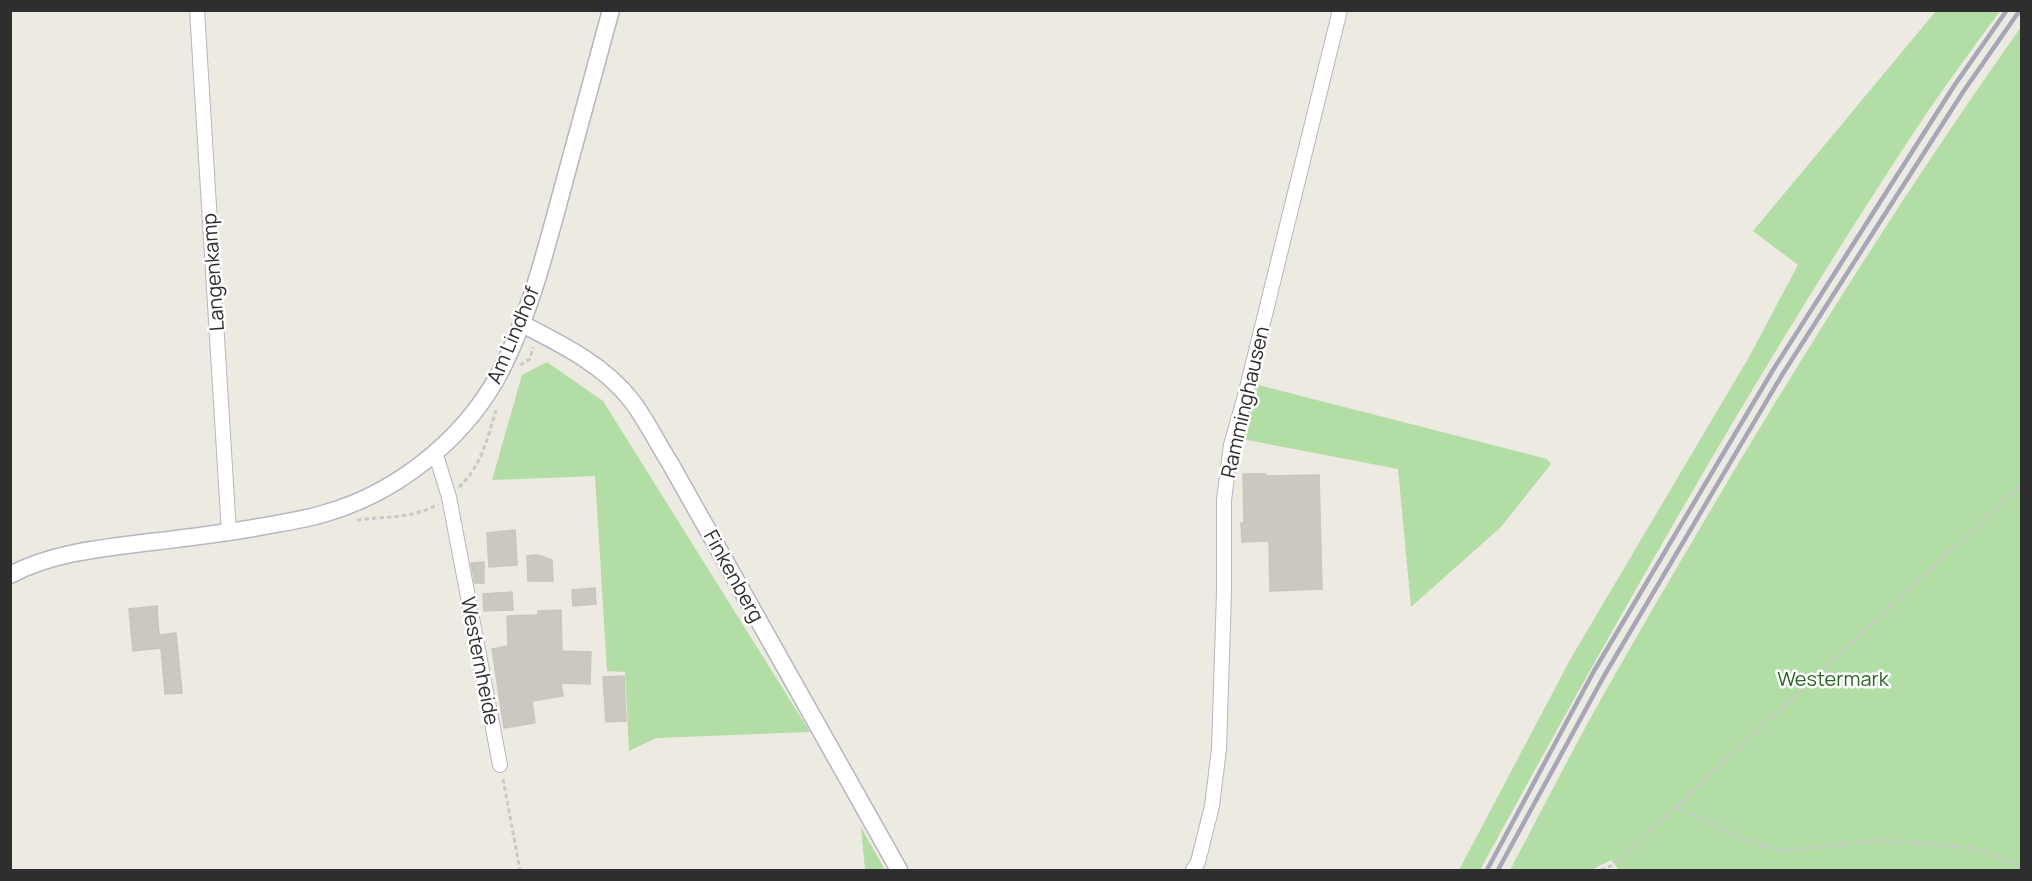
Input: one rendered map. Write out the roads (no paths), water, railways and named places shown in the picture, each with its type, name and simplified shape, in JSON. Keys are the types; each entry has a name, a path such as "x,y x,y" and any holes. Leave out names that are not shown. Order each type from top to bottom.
{"street":[{"name":"Langenkamp","path":"197,10 230,532"},
{"name":"Am Lindhof","path":"10,575 59,557 92,550 230,532 327,513 385,488 435,452 466,421 489,390 506,362 522,324 549,237 611,10"},
{"name":"Ramminghausen","path":"1193,870 1198,862 1212,806 1219,749 1224,592 1224,500 1231,445 1341,10"},
{"name":"Finkenberg","path":"522,324 578,354 608,377 631,400 670,463 899,870"},
{"name":"Westernheide","path":"435,452 449,497 501,765"}],"railway":[{"path":"1487,870 1594,671 1773,370 1954,86 2007,10"},
{"path":"1498,870 1604,676 1782,375 1963,92 2020,10"}],"park label":[{"name":"Westermark","path":"1833,679"}]}
